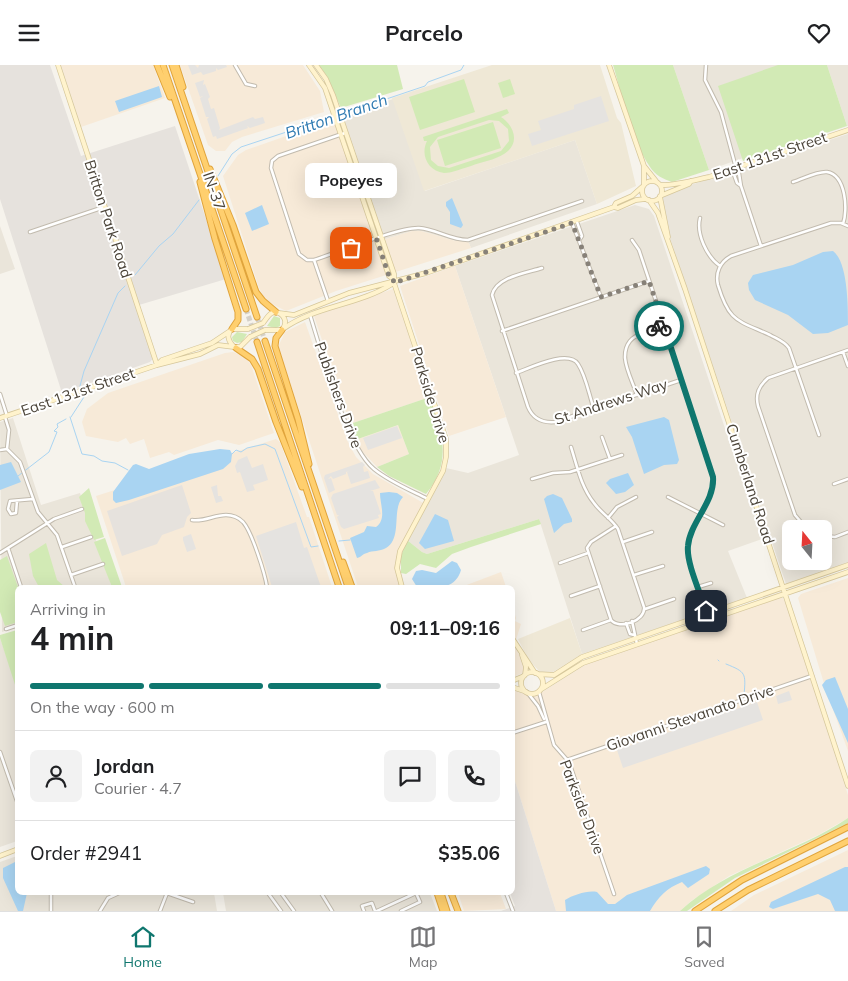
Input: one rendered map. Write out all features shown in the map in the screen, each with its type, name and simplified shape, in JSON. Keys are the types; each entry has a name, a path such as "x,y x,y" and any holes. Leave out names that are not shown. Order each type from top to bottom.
{"highway":[{"path":"157,65 185,136"},
{"name":"IN-37","path":"163,65 194,163 204,185 246,309"},
{"name":"IN-37","path":"172,65 257,317"},
{"path":"176,65 185,105"},
{"path":"199,146 233,225 256,292 263,301 278,312"},
{"path":"194,163 213,234 238,312 238,320 231,330"},
{"path":"282,330 276,338 275,346 298,419 313,484"},
{"path":"265,341 347,585"},
{"path":"257,342 336,585"},
{"path":"235,347 252,359 258,369 276,422 314,512"},
{"path":"331,537 351,585"},
{"path":"695,911 742,880 848,827"},
{"path":"715,911 748,890 848,841"},
{"path":"438,895 445,911"},
{"path":"441,895 445,911"},
{"path":"454,895 458,911"}],"street":[{"name":"Britton Park Road","path":"56,65 157,365"},
{"path":"235,65 246,84 255,86"},
{"name":"Parkside Drive","path":"309,65 322,83 335,111"},
{"name":"Parkside Drive","path":"316,65 326,79 337,117 382,238 394,274 394,281 446,439 445,465 400,551 398,568 402,585"},
{"path":"394,281 372,294 310,315 282,330 265,330 250,337 244,345 235,347 228,339 231,330 248,329 263,323 269,314 278,312 294,315 328,301 575,222 614,207 618,208 636,200 654,201 660,196 660,185 644,166 609,65"},
{"path":"706,65 705,80 721,112 735,168 761,246"},
{"name":"East 131st Street","path":"660,185 691,181 848,130"},
{"path":"343,134 278,156 272,161 271,168 275,182 299,254 304,259 314,261 408,229 432,230 460,240 468,240 582,201"},
{"name":"Parkside Drive","path":"343,134 389,276 394,281"},
{"path":"644,166 642,194 647,200"},
{"path":"793,182 822,172 833,175 839,181 846,204 843,224"},
{"path":"614,207 616,203 632,196 643,185 656,181"},
{"name":"East 131st Street","path":"660,196 689,184 691,181"},
{"name":"Cumberland Road","path":"660,196 668,240"},
{"name":"Cumberland Road","path":"647,200 658,213 668,240 786,593 848,786"},
{"path":"30,232 104,207"},
{"path":"700,217 699,227 708,254 720,266"},
{"path":"575,222 582,236 580,239 601,297"},
{"path":"818,435 791,352 784,343 739,322 730,315 717,281 720,266 728,258 827,224 843,224 848,226"},
{"path":"632,240 639,250 660,314 656,334"},
{"path":"314,261 328,301"},
{"name":"St Andrews Way","path":"542,268 497,284 492,298 530,412 542,421 555,422 681,380"},
{"path":"502,331 649,281"},
{"path":"278,312 285,321 282,330"},
{"name":"Publishers Drive","path":"310,315 348,428 360,453 380,473 428,499"},
{"name":"East 131st Street","path":"157,365 162,360 212,343 231,330"},
{"path":"637,395 626,361 626,351 631,341 637,336 645,333 656,334 670,346 713,477 713,489 688,546 707,614"},
{"name":"East 131st Street","path":"0,418 157,365 193,356 220,345 235,347"},
{"path":"800,520 795,515 761,415 757,397 760,386 768,378 848,351"},
{"path":"843,352 848,366"},
{"path":"516,373 562,358 572,359 580,366 594,409"},
{"path":"0,394 9,430 7,449 22,466 38,512 57,535 74,585"},
{"path":"602,437 610,459"},
{"path":"571,447 578,470 592,501 616,526 645,609 643,616 618,625 611,620 587,548 589,543 616,526"},
{"path":"0,450 7,449"},
{"path":"532,479 553,473 578,470 622,455"},
{"path":"834,483 848,479"},
{"path":"608,517 617,507 636,497"},
{"path":"668,497 723,525"},
{"path":"17,501 16,513 11,514 8,509 9,503 17,501 33,499"},
{"path":"0,553 54,519 82,509"},
{"path":"192,521 224,515 241,520 250,536 265,585"},
{"path":"623,542 652,532"},
{"path":"832,537 848,532"},
{"path":"62,547 91,537"},
{"path":"8,548 20,585"},
{"path":"560,563 588,553"},
{"path":"71,575 103,564"},
{"path":"515,680 536,673 554,675 575,660 634,637 848,565"},
{"path":"634,575 663,566"},
{"path":"515,688 533,694 578,666 848,572"},
{"path":"698,587 711,583"},
{"path":"571,596 600,586"},
{"path":"645,609 674,599"},
{"path":"583,630 611,620"},
{"path":"632,621 636,632 634,637"},
{"path":"626,623 637,645"},
{"path":"6,629 15,626"},
{"path":"515,642 543,681 540,691"},
{"path":"520,648 526,667 522,683 526,692"},
{"name":"Giovanni Stevanato Drive","path":"567,760 813,676"},
{"name":"Parkside Drive","path":"540,691 546,722"},
{"name":"Parkside Drive","path":"526,692 538,706 554,745 567,760 614,894"},
{"path":"515,732 546,722"},
{"path":"0,753 15,796"},
{"path":"0,855 15,850"},
{"path":"51,895 51,911"},
{"path":"100,911 108,898 115,895"},
{"path":"160,911 166,895"},
{"path":"173,895 194,902"},
{"path":"270,895 282,911"},
{"path":"282,895 294,911"},
{"path":"322,895 332,911"},
{"path":"364,911 362,906 372,903 376,911 412,895"},
{"path":"401,911 420,902 417,895"},
{"path":"507,895 512,911"}],"shaded area":[{"path":"0,65 50,65 81,156 175,126 226,279 139,305 156,355 150,362 62,393 0,199"},
{"path":"61,65 153,65 165,98 81,127"},
{"path":"180,65 303,65 320,91 324,112 242,137 232,142 225,151 216,151 208,145"},
{"path":"188,65 195,65 198,68 199,65 226,65 227,67 218,70 216,68 216,71 203,75 201,72 192,75"},
{"path":"492,65 600,65 617,118 621,123 636,186 597,204 575,140 424,191 392,98"},
{"path":"673,65 779,65 743,158 709,170"},
{"path":"827,65 848,65 848,126 847,126"},
{"path":"204,80 203,85 205,84 210,97 208,99 211,109 214,108 219,130 253,117 255,119 263,117 265,123 250,128 247,126 248,128 217,139 216,136 213,137 207,119 209,117 206,117 200,98 203,96 200,97 195,83"},
{"path":"601,96 609,121 532,146 528,134 541,130 538,121 574,109 574,105"},
{"path":"393,99 425,191 575,140 597,204 471,248 468,241 456,241 421,231 412,231 379,241 338,118"},
{"path":"338,118 379,241 412,231 421,231 456,241 468,241 471,248 336,291 286,311 266,301 259,288 223,176 238,155 246,150"},
{"path":"848,134 848,563 832,568 832,520 782,520 782,570 827,570 786,584 671,241 662,202 663,197 672,191"},
{"path":"635,205 649,209 654,216 762,539 728,551 747,598 582,654 539,519 427,554 407,540 446,468 468,473 519,455 455,266"},
{"path":"0,226 15,269 0,274"},
{"path":"455,266 506,417 449,436 400,286"},
{"path":"393,289 430,397 350,424 314,316"},
{"path":"305,322 347,440 356,457 373,474 425,504 400,551 397,568 402,585 357,585 278,347 285,332"},
{"path":"233,352 245,357 251,365 274,433 239,445 218,440 174,455 169,452 150,458 144,439 130,444 126,438 118,442 86,436 82,422 87,409 108,393 225,353"},
{"path":"13,418 41,505 80,493 111,585 15,585 15,628 2,632 0,422"},
{"path":"398,425 409,454 377,467 361,450 355,440"},
{"path":"397,426 402,438 368,450 363,438"},
{"path":"276,439 280,442 307,517 309,517 331,585 125,585 96,496"},
{"path":"247,456 252,468 263,464 268,480 253,485 255,490 247,492 240,472 237,473 235,466 238,460"},
{"path":"362,462 365,465 363,467 364,472 368,471 370,478 351,484 347,472 349,471 346,472 346,474 333,479 331,476 328,479 331,478 335,490 329,493 324,478 325,475"},
{"path":"375,480 380,488 370,491 373,491 381,514 378,515 379,518 344,529 341,527 337,517 339,515 337,515 331,498 333,494"},
{"path":"182,485 191,513 187,517 184,527 162,535 157,544 122,556 107,511"},
{"path":"217,485 218,496 221,496 223,501 216,503 211,487"},
{"path":"296,522 304,548 307,547 320,585 271,585 256,536"},
{"path":"191,534 196,549 187,552 183,537"},
{"path":"501,572 505,585 467,585"},
{"path":"848,578 848,751 826,690 798,598 801,594"},
{"path":"778,598 783,598 848,795 848,818 818,835 729,876 691,901 680,911 556,911 515,781 515,690 536,696 588,663"},
{"path":"570,618 582,654 553,672 540,672 528,659 518,639"},
{"path":"515,621 521,624 515,643"},
{"path":"0,638 15,680 15,842 0,847"},
{"path":"515,643 525,672 515,676"},
{"path":"789,691 792,700 778,704 776,696"},
{"path":"757,702 763,720 623,768 617,750"},
{"path":"515,781 556,911 501,911 515,906 511,895 515,895"},
{"path":"848,850 848,911 731,911 754,895"},
{"path":"15,857 15,895 214,895 217,911 0,911 0,862"},
{"path":"223,895 431,895 437,911 226,911"},
{"path":"459,895 501,895 506,909 464,911"}],"green space":[{"path":"319,65 397,65 403,89 341,108 328,78"},
{"path":"613,65 673,65 709,170 672,182 665,180 652,170 643,156 633,131"},
{"path":"778,65 827,65 847,126 743,161 718,86"},
{"path":"464,79 475,112 420,130 409,97"},
{"path":"510,79 515,94 503,98 498,83"},
{"path":"507,109 509,113 501,117 506,120 512,130 514,140 509,150 500,156 444,173 438,172 427,161 424,152 427,141 424,141 423,137","holes":["489,120 499,121 508,129 509,141 501,151 449,168 438,166 431,160 430,147 438,137"]},
{"path":"493,122 501,148 445,166 437,140"},
{"path":"274,316 280,318 280,326 276,328 267,326"},
{"path":"237,332 247,334 242,342 237,343 233,341 232,337"},
{"path":"430,397 443,447 440,470 426,494 389,476 377,467 409,454 398,425 355,440 350,424"},
{"path":"89,488 104,537 94,540 85,521 85,513 79,497"},
{"path":"539,519 541,524 452,554 436,568 420,564 406,574 401,573 401,556 407,540 427,554"},
{"path":"105,538 121,585 111,585 94,542"},
{"path":"46,543 57,580 63,585 38,585 33,576 29,554"},
{"path":"7,556 17,585 15,585 15,623 5,626 0,612 0,560"},
{"path":"15,631 15,685 0,638 0,635"},
{"path":"848,818 848,823 735,878 687,911 680,911 719,883 828,830"}],"water":[{"path":"159,86 162,97 119,112 115,101"},
{"path":"452,198 463,225 461,228 450,224 450,212 446,202"},
{"path":"262,205 269,224 252,231 245,213"},
{"path":"833,251 842,265 847,297 848,325 828,333 813,334 788,315 755,300 749,290 748,283 753,275 793,265 823,252"},
{"path":"664,417 669,420 679,460 677,464 664,465 644,474 632,437 626,427"},
{"path":"220,449 230,450 232,454 231,462 223,469 129,500 116,503 113,500 113,492 133,465 136,464 149,469 189,454"},
{"path":"11,462 21,482 0,490 0,465"},
{"path":"628,473 634,485 625,492 616,494 606,483 610,479"},
{"path":"380,493 397,493 403,497 398,509 394,537 386,548 369,552 357,558 350,538 364,532 367,526 376,527 379,524 382,516"},
{"path":"553,494 562,498 572,519 572,522 564,524 554,533 544,499"},
{"path":"435,514 448,520 454,541 425,549 419,543"},
{"path":"452,561 457,563 461,570 454,582 449,585 416,585 412,579 416,571 422,570 436,573"},
{"path":"835,677 848,709 848,743 822,685 826,680"},
{"path":"15,862 15,895 27,895 23,911 18,911 3,878 3,868"},
{"path":"706,866 710,869 709,874 688,888 682,882 667,890 656,901 650,911 566,911 565,900 576,895 597,892 608,904 615,904 627,895"},
{"path":"848,867 848,911 835,911 830,900 818,894 773,909 769,907 771,902"}],"waterway":[{"name":"Britton Branch","path":"336,116 425,86 428,82 461,70 464,65"},
{"name":"Britton Branch","path":"218,176 232,154 241,147 332,117"},
{"name":"Britton Branch","path":"135,275 159,246 173,234 199,200"},
{"name":"Britton Branch","path":"80,386 84,371 118,293 125,286"},
{"name":"Britton Branch","path":"71,417 84,397"},
{"path":"70,417 82,454 115,463 128,470"},
{"path":"18,476 49,452 57,432 54,431 58,427 57,424 66,419"},
{"path":"232,454 236,450 241,452 247,448 265,444 275,449 311,547 318,546"},
{"path":"339,541 350,540"},
{"path":"726,664 738,669 743,674 745,682 744,695"}],"tunnel":[{"path":"246,309 257,342"},
{"path":"257,317 265,341"}],"way so far":[{"path":"351,248 377,240 389,276 393,279 394,283 572,223 577,237 580,239 601,297 649,281 660,314 659,326"}],"place":[{"name":"Popeyes","path":"351,248"}],"route":[{"path":"659,326 656,334 660,335 671,348 713,477 713,489 688,546 689,559 706,611"}]}
